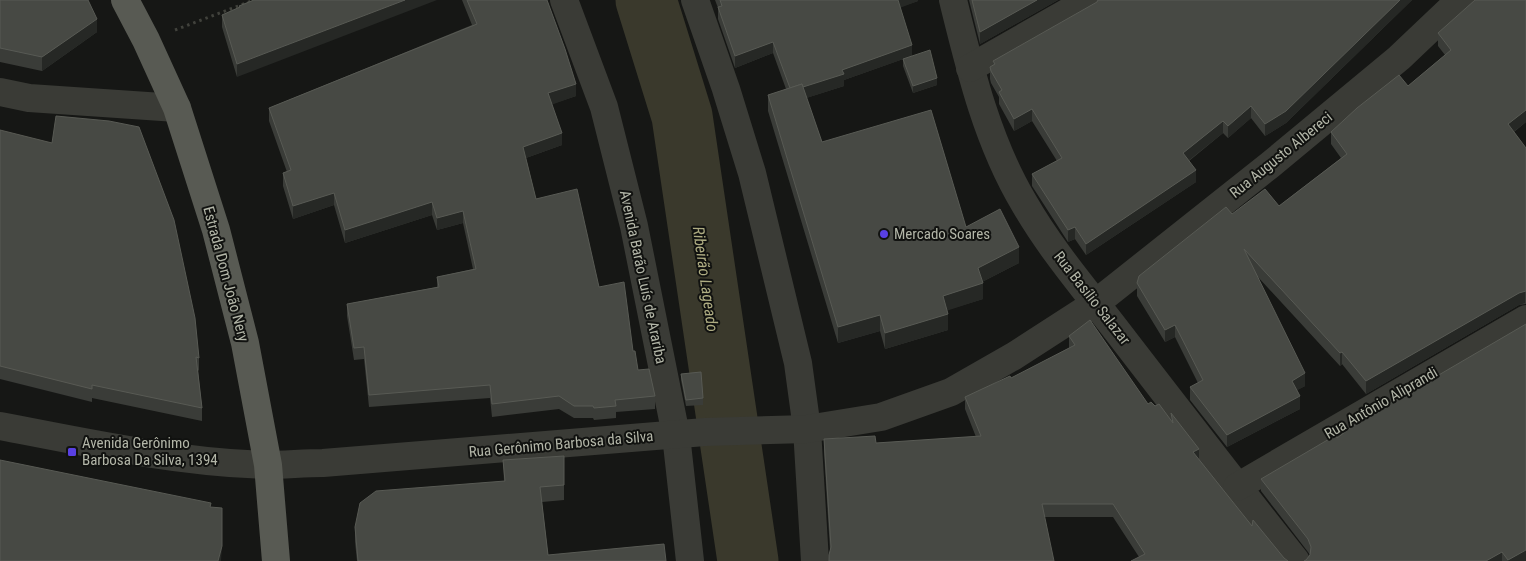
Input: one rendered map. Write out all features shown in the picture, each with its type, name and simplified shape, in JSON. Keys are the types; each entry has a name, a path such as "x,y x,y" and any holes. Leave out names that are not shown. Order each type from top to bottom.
{"main road":[{"name":"Estrada Dom João Nery","path":"125,0 146,40 177,108 216,230 245,343 268,465 276,561"}],"street":[{"name":"Avenida Barão Luís de Arariba","path":"564,0 604,107 634,226 676,435 690,561"},
{"path":"696,0 752,173 798,363 807,429 815,561"},
{"name":"Rua Basílio Salazar","path":"953,0 970,68 992,138 1023,202 1061,260 1296,561"},
{"path":"970,68 1089,0"},
{"name":"Rua Augusto Albereci","path":"1096,303 1270,165 1377,77 1460,0"},
{"path":"0,92 29,98 177,108"},
{"name":"Rua Gerônimo Barbosa da Silva","path":"0,426 123,450 210,462 268,465 323,463 705,432 807,429 881,417 951,392 1014,356 1096,303"},
{"name":"Rua Antônio Aliprandi","path":"1237,487 1526,319"}],"path":[{"path":"146,40 254,0"}],"building":[{"path":"0,0 88,0 97,19 42,57 0,48"},
{"path":"254,0 405,0 237,64 222,15"},
{"path":"467,0 547,0 576,84 548,93 562,133 523,147 536,199 577,189 599,287 624,282 633,351 635,351 638,370 649,369 655,396 615,400 616,406 594,408 593,406 574,406 559,396 492,404 490,385 369,395 364,347 354,348 347,304 439,287 437,277 476,269 463,211 437,218 432,202 345,230 334,193 293,206 283,173 291,170 269,108 477,24"},
{"path":"720,0 898,0 912,45 842,70 844,74 803,87 802,84 790,88 773,42 735,56 718,7 722,6"},
{"path":"972,0 1037,0 980,32"},
{"path":"1098,0 1400,0 1286,111 1265,124 1251,106 1228,126 1223,121 1183,153 1196,170 1086,244 1075,227 1068,230 1032,174 1062,158 1032,109 1014,119 999,92 1002,90 990,67 995,64 993,61"},
{"path":"1475,0 1526,0 1526,110 1508,124 1526,148 1526,291 1519,293 1366,381 1342,352 1340,353 1244,249 1305,373 1292,381 1300,396 1227,435 1190,387 1203,380 1175,325 1165,330 1137,283 1139,276 1226,207 1232,214 1265,189 1279,206 1347,154 1331,132 1357,108 1399,75 1408,86 1451,50 1438,33"},
{"path":"930,50 937,78 913,86 903,59"},
{"name":"Mercado Soares","path":"802,84 822,142 931,110 966,227 1000,209 1019,247 978,268 983,283 943,296 948,314 885,333 880,315 838,327 768,95"},
{"path":"56,116 109,121 139,127 174,220 195,318 199,358 196,357 202,408 92,385 92,389 0,366 0,130 52,143"},
{"path":"1090,320 1148,404 1151,402 1155,406 1159,404 1173,423 1171,413 1199,449 1193,452 1252,526 1253,520 1288,561 1131,561 1145,554 1113,504 1042,504 1054,561 829,561 831,547 824,439 875,436 876,443 981,436 965,397 1010,376 1011,378 1075,345 1069,336"},
{"path":"1526,324 1526,550 1508,560 1502,552 1486,561 1304,561 1310,555 1311,547 1308,539 1261,479 1336,435 1337,438 1360,421"},
{"path":"701,372 703,398 686,400 681,374"},
{"path":"564,456 564,485 540,487 548,555 664,544 666,561 358,561 355,527 360,503 376,491 505,481 503,460"},
{"path":"0,460 211,503 210,507 222,508 222,546 218,561 0,561"}],"waterway":[{"name":"Ribeirão Lageado","path":"646,0 682,116 748,561"}],"place":[{"name":"Mercado Soares","path":"884,234"},
{"name":"Avenida Gerônimo Barbosa Da Silva, 1394","path":"72,452"}]}
